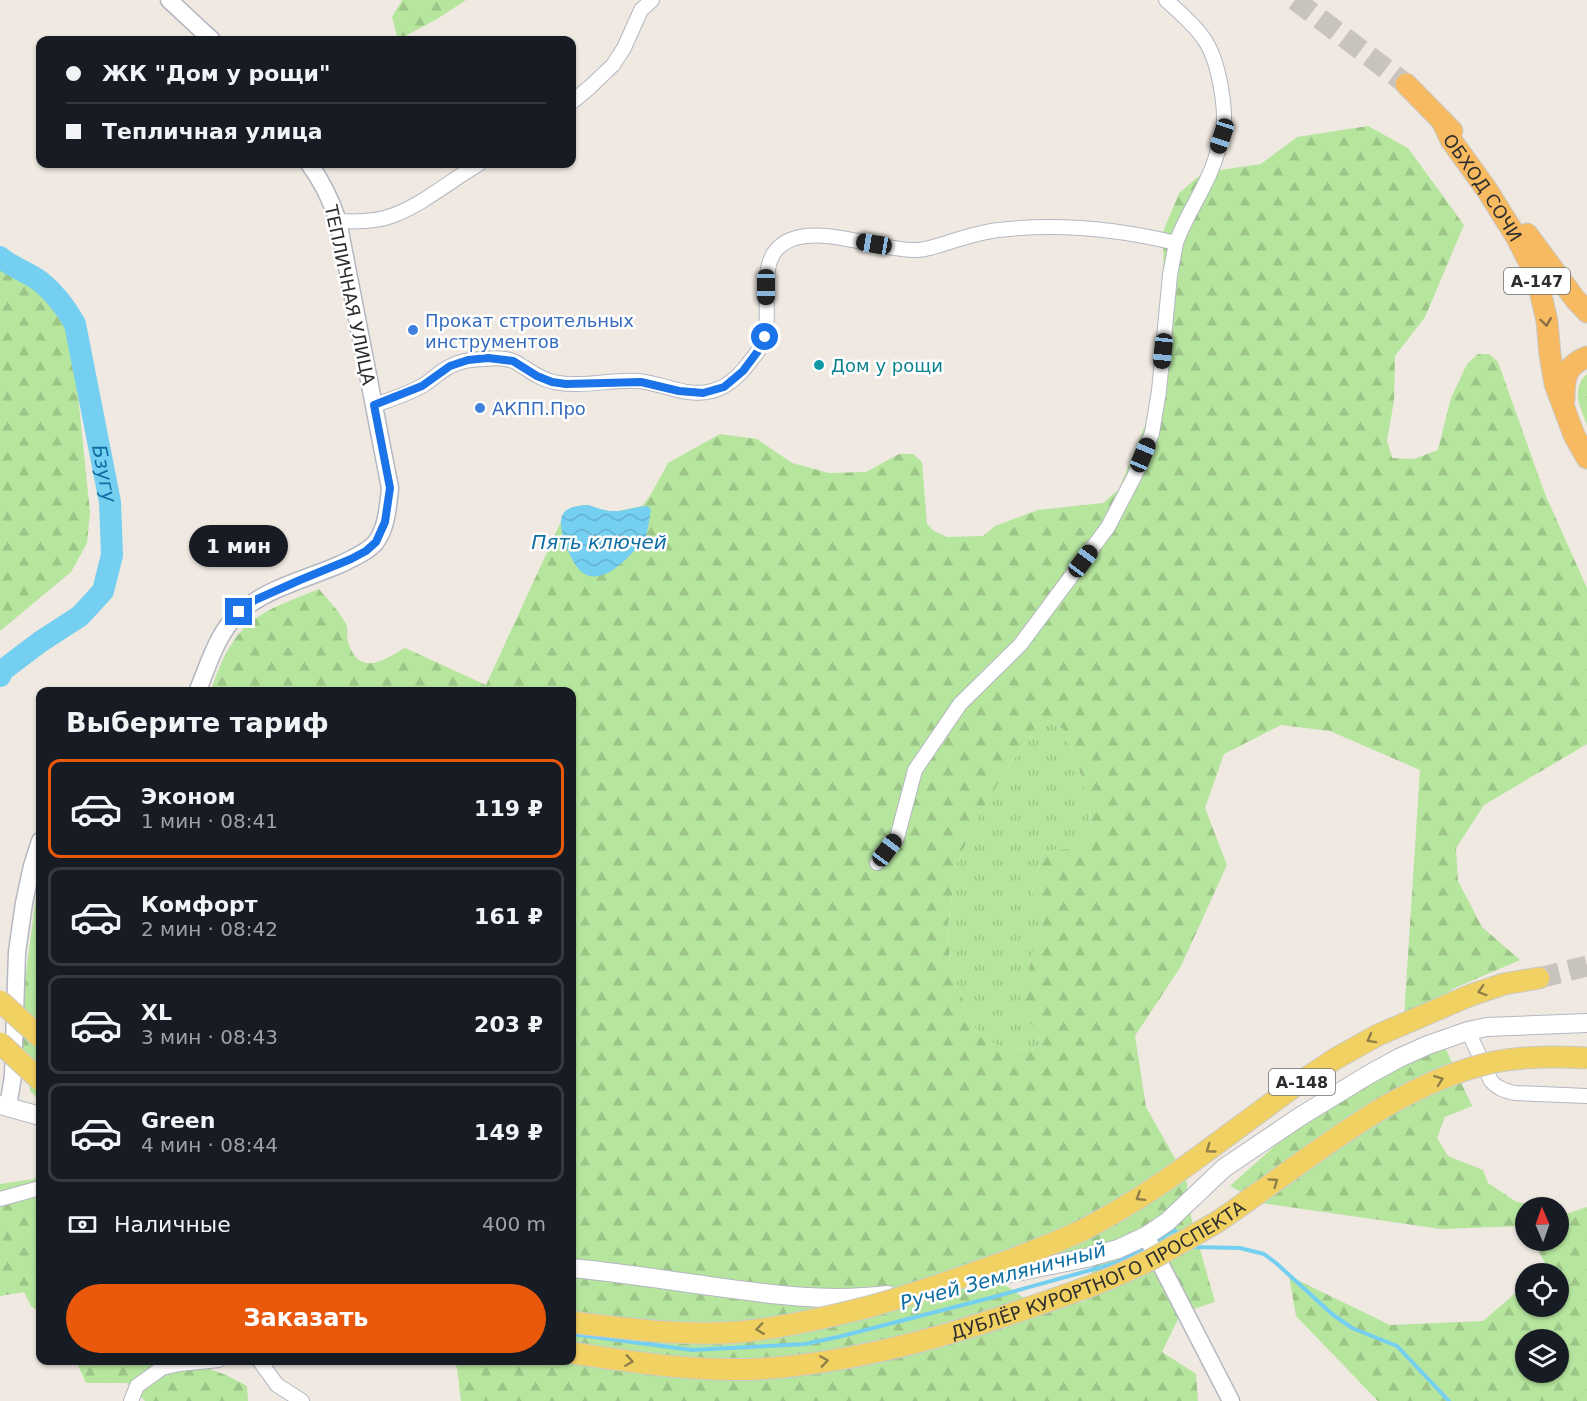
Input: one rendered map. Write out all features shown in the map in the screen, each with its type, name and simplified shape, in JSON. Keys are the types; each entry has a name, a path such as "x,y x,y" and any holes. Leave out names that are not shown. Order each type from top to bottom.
{"highway":[{"name":"ОБХОД СОЧИ","path":"1406,84 1471,152 1539,252 1587,312"},
{"name":"ОБХОД СОЧИ","path":"1443,123 1451,140 1487,190 1537,278 1547,321 1555,384 1574,435 1587,458"},
{"name":"А-147","path":"1564,408 1564,386 1569,369 1574,363 1587,357"}],"main road":[{"name":"А-148","path":"576,1322 701,1334 740,1332 784,1326 847,1312 926,1290 1045,1246 1109,1215 1189,1164 1296,1085 1335,1059 1378,1035 1471,995 1504,984 1539,978"},
{"path":"0,1001 36,1033"},
{"path":"576,1268 646,1276 781,1296 846,1298 885,1296 1086,1258 1118,1249 1146,1236 1167,1222 1224,1168 1301,1116 1399,1058 1468,1031 1494,1027 1587,1023"},
{"path":"0,1043 36,1076"},
{"name":"ДУБЛЁР КУРОРТНОГО ПРОСПЕКТА","path":"576,1354 645,1364 707,1369 757,1369 827,1361 935,1338 1073,1293 1149,1260 1218,1221 1345,1132 1424,1085 1495,1062 1553,1056 1587,1058"},
{"path":"4,1106 36,1115"}],"street":[{"path":"169,0 208,36"},
{"path":"576,99 613,65 624,48 641,10 652,0"},
{"path":"878,863 897,838 915,771 960,704 1020,645 1101,537 1134,477 1152,433 1160,381 1170,275 1176,243 1181,228 1211,169 1222,136 1224,120 1217,69 1206,42 1194,26 1166,0"},
{"name":"ТЕПЛИЧНАЯ УЛИЦА","path":"199,687 216,646 239,612 255,600 366,551 376,542 385,522 390,488 338,221 332,202 311,168"},
{"path":"338,221 366,221 394,215 473,168"},
{"path":"374,405 422,386 450,366 468,360 488,358 513,361 537,376 566,384 641,382 693,393 703,393 724,387 743,371 761,347 766,328 766,287 769,266 775,250 785,242 798,238 813,235 827,236 898,249 919,250 998,230 1064,227 1101,229 1176,243"},
{"path":"4,1106 13,1076 17,952 26,894 36,854"},
{"path":"1468,1031 1491,1082 1496,1086 1515,1093 1587,1096"},
{"path":"0,1199 36,1189"},
{"path":"1146,1236 1231,1401"},
{"path":"131,1401 137,1386 162,1368 175,1365"},
{"path":"263,1365 277,1385 302,1401"}],"green space":[{"path":"402,0 466,0 405,36 397,36 392,17"},
{"path":"1368,126 1408,148 1464,225 1425,317 1395,356 1394,401 1387,440 1392,458 1414,459 1438,450 1451,398 1467,364 1478,354 1489,354 1498,362 1545,494 1587,588 1587,744 1484,805 1456,848 1458,881 1482,927 1520,960 1457,987 1404,1017 1420,770 1330,731 1281,725 1224,754 1205,808 1227,865 1181,966 1135,1036 1146,1107 1186,1178 1191,1217 1215,1302 1181,1313 1162,1352 1196,1374 1198,1401 461,1401 456,1365 576,1365 576,687 212,687 231,645 248,624 258,616 319,589 346,624 348,642 359,660 365,663 381,661 405,648 486,685 563,514 577,506 588,505 605,511 618,511 642,506 668,463 720,434 757,439 792,463 829,473 866,472 899,454 913,454 922,462 927,524 934,531 947,537 983,536 995,526 1038,510 1103,503 1119,489 1148,418 1164,307 1163,232 1179,193 1198,177 1220,170 1261,164 1297,137","holes":["1046,720 1063,729 1078,764 1089,808 1091,831 1076,848 1043,852 1032,891 1044,916 1025,982 1024,1016 1038,1032 1039,1045 1031,1049 1008,1050 985,1039 973,1025 950,967 948,923 957,863 979,815 1036,727","1084,1257 1093,1265 1086,1301 1043,1311 1005,1285 1004,1275"]},
{"path":"0,266 69,309 90,512 87,543 71,572 0,631"},
{"path":"1587,374 1587,425 1578,399 1578,392"},
{"path":"1046,720 1063,729 1078,764 1089,808 1091,831 1076,848 1043,852 1032,891 1044,916 1025,982 1038,1032 1039,1045 1031,1049 1008,1050 985,1039 973,1025 950,967 948,923 957,863 979,815 1036,727"},
{"path":"36,897 36,1096 30,1091 19,1037 19,985 25,980"},
{"path":"1445,1047 1472,1106 1445,1117 1437,1138 1448,1156 1483,1170 1488,1183 1515,1201 1515,1226 1441,1229 1262,1203 1230,1186 1334,1093"},
{"path":"36,1177 36,1310 31,1306 24,1292 0,1296 0,1184"},
{"path":"1587,1207 1587,1401 1378,1401 1296,1316 1289,1276 1390,1325 1483,1321 1515,1294 1515,1317 1569,1317 1569,1263 1545,1263 1538,1251 1569,1251 1569,1213"},
{"path":"78,1365 200,1365 247,1386 248,1401 145,1401 127,1383 86,1383"}],"water":[{"name":"Пять ключей","path":"588,505 610,511 648,506 651,510 644,541 618,566 597,576 583,573 574,563 561,527 565,511"}],"waterway":[{"name":"Бзугу","path":"0,257 46,287 68,312 75,324 110,502 112,555 103,591 80,616 40,642 3,670 0,676"},
{"name":"Ручей Земляничный","path":"1154,1242 1174,1230 1181,1236"},
{"name":"Ручей Земляничный","path":"1191,1245 1193,1247 1240,1248 1264,1254 1332,1314 1352,1328 1397,1346 1449,1401"},
{"name":"Ручей Земляничный","path":"576,1335 692,1350 805,1344 990,1298 1116,1263 1145,1247"}],"tunnel":[{"path":"1295,0 1406,84"},
{"path":"1539,978 1587,966"}],"place":[{"name":"Прокат строительных инструментов","path":"413,330"},
{"name":"Дом у рощи","path":"819,365"},
{"name":"АКПП.Про","path":"480,408"}],"route":[{"path":"239,612 255,600 351,559 366,551 376,542 385,522 390,488 374,405 422,386 450,366 468,360 488,358 513,361 537,376 552,382 566,384 641,382 679,391 703,393 724,387 743,371 761,347 765,337"}]}
